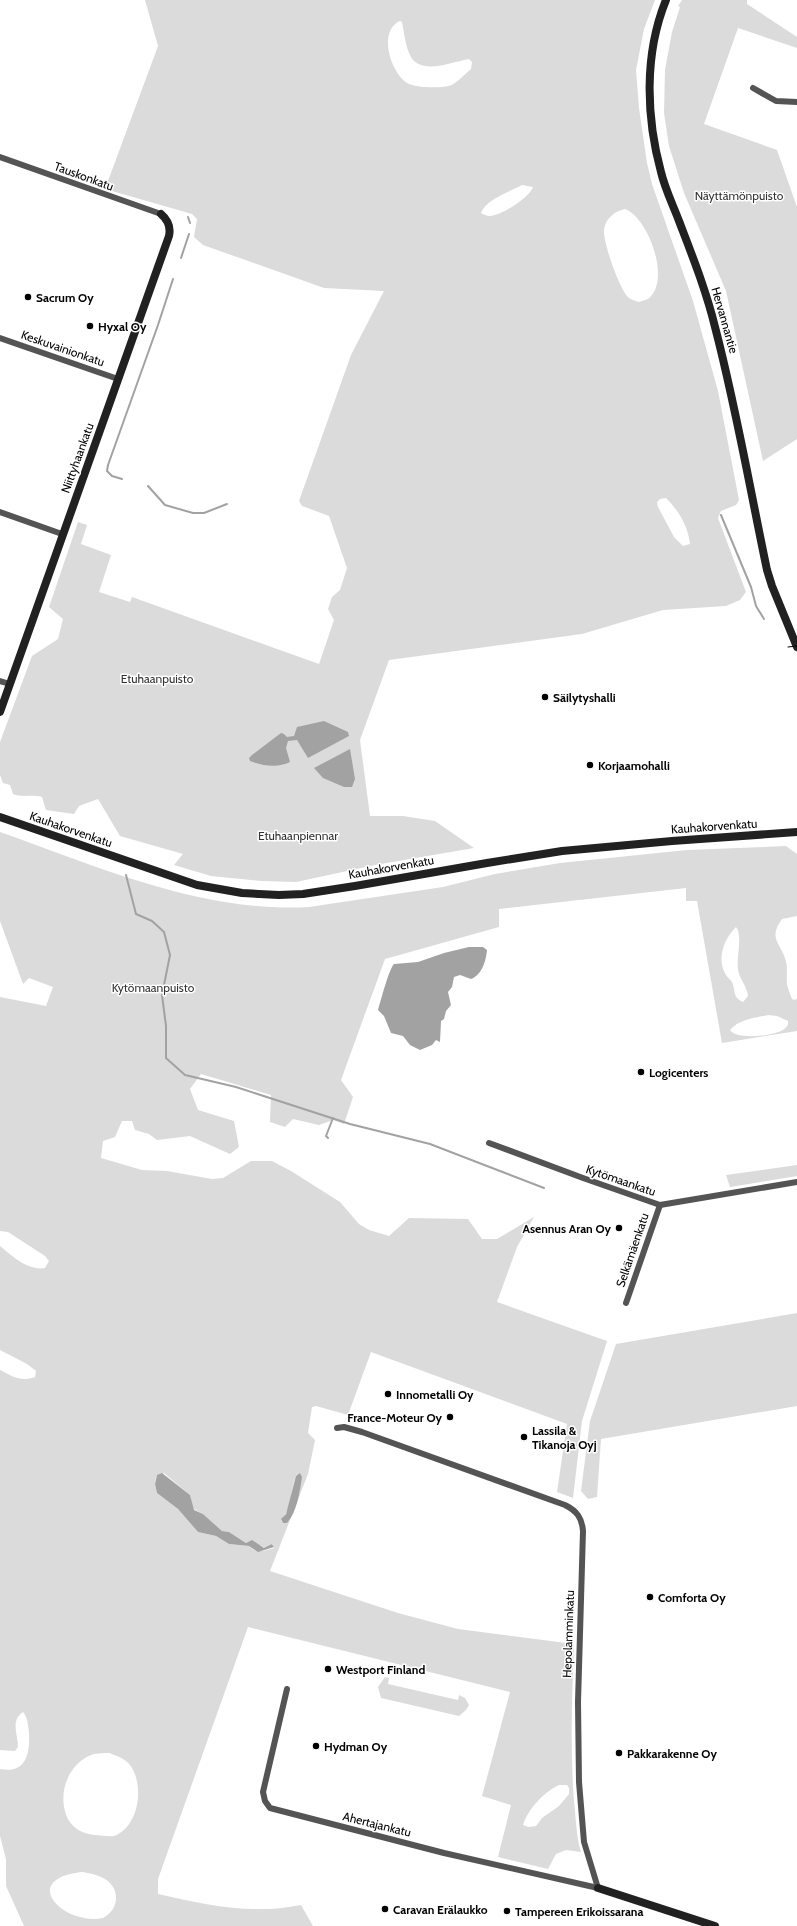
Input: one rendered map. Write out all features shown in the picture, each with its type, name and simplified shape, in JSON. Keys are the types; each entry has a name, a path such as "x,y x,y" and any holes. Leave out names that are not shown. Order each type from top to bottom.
{"street":[{"name":"Hervannantie","path":"666,0 654,39 651,58 650,113 654,142 661,174 700,276 715,324 726,367 767,570 772,586 796,642"},
{"path":"753,88 776,101 797,102"},
{"name":"Tauskonkatu","path":"0,157 160,214"},
{"name":"Niittyhaankatu","path":"0,712 169,236 168,224 160,214"},
{"name":"Keskuvainionkatu","path":"0,338 118,378"},
{"path":"0,512 62,534"},
{"path":"0,681 10,684"},
{"name":"Kauhakorvenkatu","path":"0,817 197,885 242,893 272,894 303,894 487,862 562,851 797,832"},
{"name":"Kytömaankatu","path":"489,1143 583,1178 660,1204 797,1182"},
{"name":"Selkämäenkatu","path":"626,1303 660,1204"},
{"name":"Hepolamminkatu","path":"336,1428 344,1427 356,1430 565,1505 573,1509 580,1518 583,1531 578,1707 579,1782 584,1842 598,1888"},
{"name":"Ahertajankatu","path":"288,1689 263,1792 265,1801 270,1808 444,1853 598,1888"},
{"path":"598,1888 715,1926"}],"green space":[{"path":"145,0 655,0 644,29 636,70 639,108 647,163 652,184 693,301 718,391 739,500 736,505 721,511 718,518 746,592 740,600 726,606 663,610 582,634 389,660 360,740 370,816 403,816 435,821 474,848 375,865 296,882 262,881 211,876 174,865 183,854 120,836 98,799 79,806 74,814 46,810 42,797 20,796 13,794 10,785 3,783 0,775 0,742 32,656 58,639 63,619 49,607 78,522 87,525 81,544 111,555 99,592 130,602 132,597 319,664 334,620 328,609 332,597 340,590 347,568 329,516 302,506 299,501 351,355 384,291 324,288 203,245 194,237 197,219 192,214 105,189 158,46","holes":["400,21 402,22 409,53 413,60 420,64 436,66 469,59 472,62 471,69 449,86 429,87 409,84 397,72 389,53 389,34 393,26","522,185 533,187 527,196 521,201 501,213 490,216 481,213 488,204 499,196","625,209 634,214 642,224 649,236 657,265 658,278 655,290 648,299 639,302 628,297 624,292 616,275 604,236 606,222 614,214","666,498 675,508 685,525 690,544 683,546 674,537 658,507 657,502 660,499"]},
{"name":"Näyttämönpuisto","path":"682,0 747,0 747,4 797,37 797,48 738,28 704,124 777,150 797,207 797,439 763,461 726,291 684,193 669,146 664,113 665,70 672,32 680,7 678,6"},
{"name":"Kytömaanpuisto","path":"0,832 113,873 152,885 230,903 269,907 309,907 443,887 495,874 560,863 687,850 786,846 797,854 797,916 782,919 776,932 776,937 786,962 789,992 792,999 795,1000 797,998 797,1031 722,1043 697,901 686,901 686,888 499,909 499,927 385,959 341,1080 353,1097 344,1124 333,1120 319,1125 293,1119 285,1127 270,1122 271,1095 201,1074 190,1089 198,1110 234,1121 239,1147 230,1154 190,1136 157,1140 149,1134 135,1130 132,1121 122,1121 115,1137 103,1141 101,1158 142,1170 167,1171 212,1179 223,1178 251,1161 272,1161 291,1171 340,1202 359,1224 369,1230 389,1236 409,1218 468,1219 482,1239 497,1239 534,1217 517,1247 497,1302 607,1341 582,1421 573,1498 557,1492 567,1424 371,1352 348,1415 316,1406 312,1407 308,1433 315,1440 308,1474 270,1571 398,1613 458,1629 574,1644 572,1762 576,1827 581,1852 566,1850 556,1854 548,1869 498,1857 511,1805 482,1796 510,1692 248,1627 158,1879 158,1894 211,1905 247,1909 283,1908 301,1905 313,1926 24,1926 6,1886 6,1859 0,1836 0,1769 9,1770 16,1768 25,1761 29,1748 29,1733 28,1722 23,1712 17,1719 16,1724 18,1747 15,1751 0,1750 0,1370 21,1379 35,1377 36,1371 27,1364 0,1350 0,1246 21,1262 32,1267 45,1268 49,1261 45,1256 8,1232 0,1231 0,997 46,1006 53,987 29,978 23,984 0,921","holes":["736,927 739,936 738,970 748,996 743,1002 737,998 732,982 723,969 723,950 725,943","768,1015 777,1016 788,1021 788,1025 781,1031 762,1036 739,1035 730,1030 738,1023","164,1473 190,1495 192,1508 203,1514 222,1531 229,1532 246,1543 251,1541 265,1548 273,1544 274,1548 263,1551 254,1550 249,1546 229,1544 216,1536 198,1532 178,1509 157,1493 155,1484 156,1477","297,1474 300,1491 289,1520 283,1523 281,1520 285,1515 295,1480","109,1753 118,1756 128,1763 135,1773 138,1794 134,1815 129,1824 114,1836 83,1832 70,1823 65,1810 63,1800 64,1790 71,1772 77,1764 94,1754","559,1785 567,1785 569,1788 569,1794 559,1806 542,1818 536,1826 529,1827 523,1825 533,1807 548,1792","82,1872 97,1875 105,1879 114,1888 116,1894 115,1905 103,1918 88,1919 74,1915 62,1909 54,1901 50,1892 53,1883 63,1876"]},
{"path":"797,1165 797,1176 730,1187 726,1175"},
{"path":"797,1313 797,1406 601,1439 597,1497 588,1499 581,1491 590,1421 616,1344"},
{"path":"385,1677 389,1678 388,1684 458,1700 459,1695 465,1698 469,1705 459,1716 381,1698 378,1687"}],"shaded area":[{"path":"324,721 348,732 349,736 308,758 297,740 288,741 286,748 290,762 285,764 270,766 250,761 249,758 252,755 281,733 287,737 294,736 297,727"},
{"path":"350,749 355,779 352,787 344,787 323,778 314,768"},
{"path":"469,947 483,947 487,950 486,959 481,971 475,977 471,979 460,975 454,977 452,987 448,992 451,1005 446,1011 444,1019 441,1021 440,1042 436,1040 432,1045 420,1050 410,1045 403,1036 391,1033 384,1016 378,1010 394,964 418,962 444,953"},
{"path":"162,1473 190,1495 194,1510 203,1514 222,1531 229,1532 246,1543 252,1540 264,1548 272,1544 274,1547 258,1552 249,1546 229,1544 216,1536 198,1532 178,1509 157,1493 155,1484 157,1475"},
{"path":"300,1473 302,1477 296,1507 287,1523 283,1523 281,1519 286,1514 296,1476"}],"waterway":[{"path":"188,217 190,223"},
{"path":"181,258 189,234"},
{"path":"122,479 112,476 107,471 108,465 173,279"},
{"path":"148,486 165,505 193,513 204,513 227,504"},
{"path":"721,515 751,587 756,606 764,619"},
{"path":"126,875 136,914 152,921 164,932 170,955 162,995 166,1026 166,1058 185,1075 236,1087 350,1124 430,1144 544,1188"},
{"path":"328,1138 326,1136 333,1118"}],"tram line":[{"path":"788,647 797,646"}],"place":[{"name":"Sacrum Oy","path":"28,297"},
{"name":"Hyxal Oy","path":"90,326"},
{"name":"Säilytyshalli","path":"545,697"},
{"name":"Korjaamohalli","path":"590,765"},
{"name":"Logicenters","path":"641,1072"},
{"name":"Asennus Aran Oy","path":"619,1228"},
{"name":"Innometalli Oy","path":"388,1394"},
{"name":"France-Moteur Oy","path":"450,1417"},
{"name":"Lassila & Tikanoja Oyj","path":"524,1437"},
{"name":"Comforta Oy","path":"650,1597"},
{"name":"Westport Finland","path":"328,1669"},
{"name":"Hydman Oy","path":"316,1746"},
{"name":"Pakkarakenne Oy","path":"619,1753"},
{"name":"Caravan Erälaukko","path":"385,1909"},
{"name":"Tampereen Erikoissarana","path":"507,1911"}],"park label":[{"name":"Etuhaanpuisto","path":"157,678"},
{"name":"Etuhaanpiennar","path":"298,835"}]}
